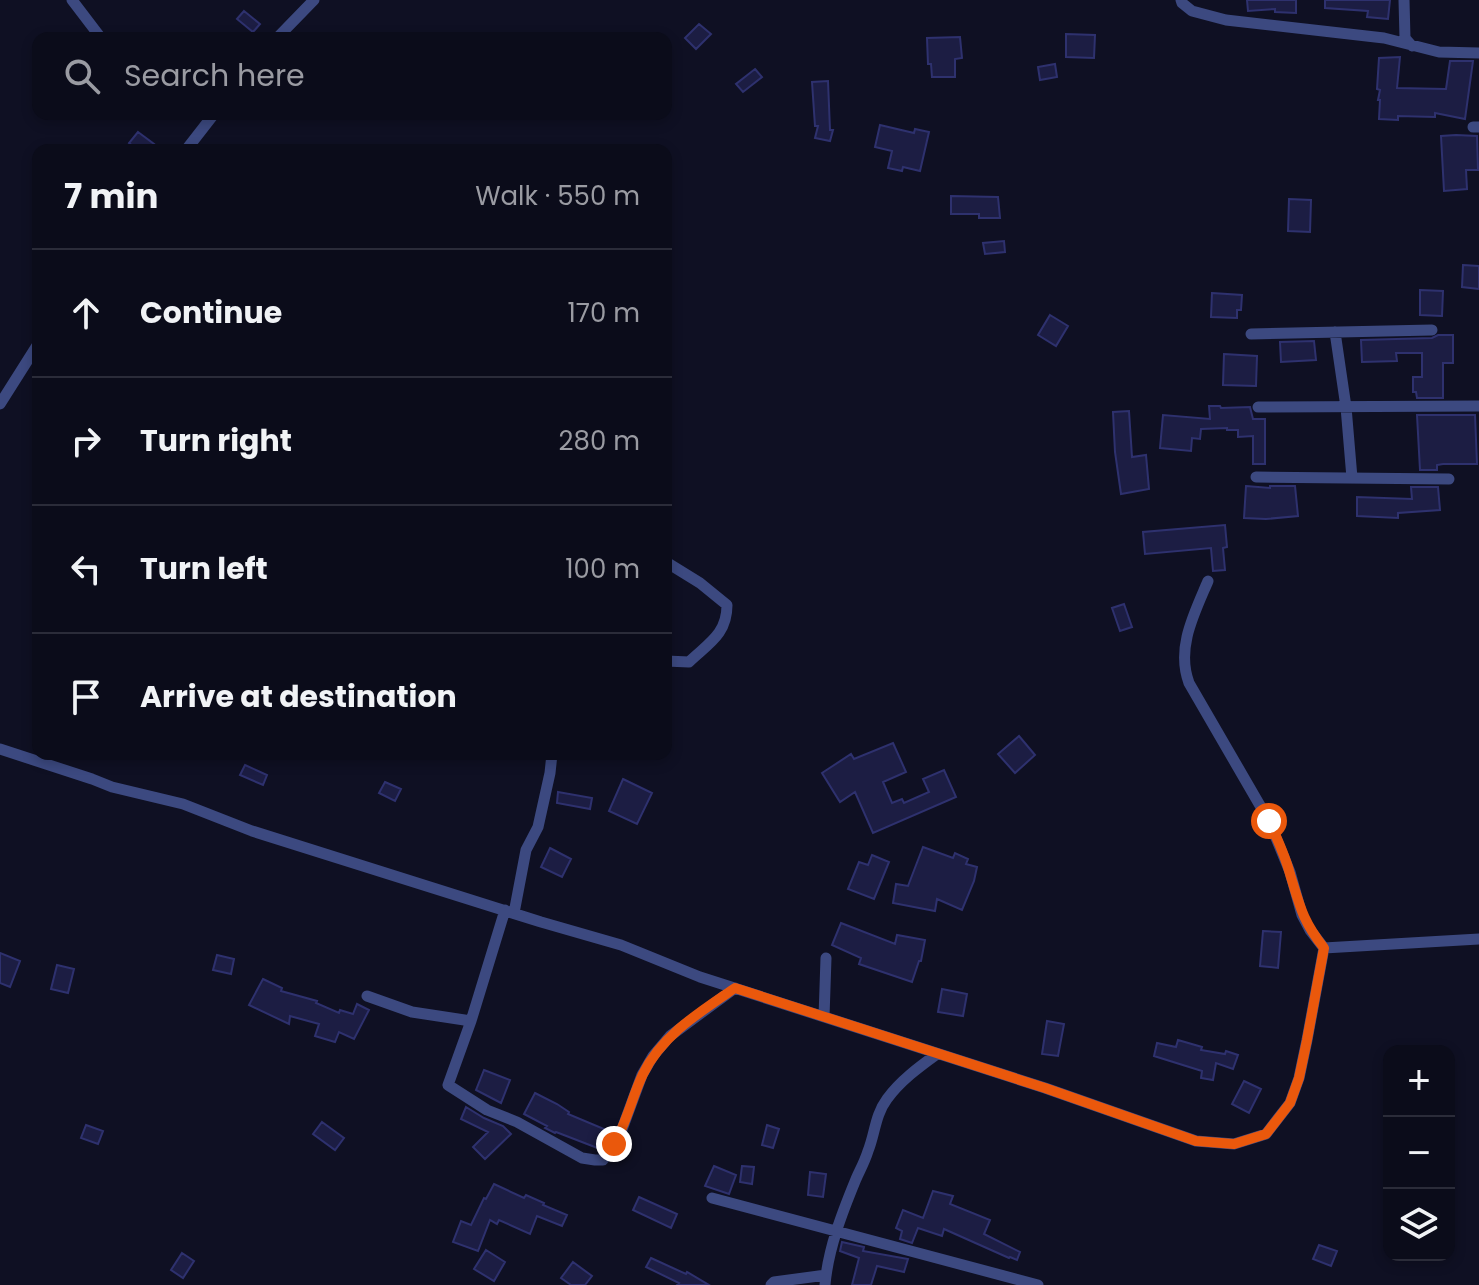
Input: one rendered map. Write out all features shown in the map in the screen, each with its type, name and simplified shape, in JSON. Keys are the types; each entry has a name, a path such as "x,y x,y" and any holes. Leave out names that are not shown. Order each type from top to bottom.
{"street":[{"path":"72,0 96,32"},
{"path":"283,32 314,0"},
{"path":"1181,0 1192,11 1226,20 1384,38 1439,52 1479,53"},
{"path":"1404,0 1405,38 1412,46"},
{"path":"191,144 209,120"},
{"path":"1251,334 1432,330"},
{"path":"1335,332 1352,478"},
{"path":"0,404 32,353"},
{"path":"1258,407 1479,406"},
{"path":"1256,477 1449,479"},
{"path":"672,566 727,605 727,619 720,633 689,662 672,661"},
{"path":"34,760 112,787 183,804 252,831 621,945 700,977 1045,1088 1196,1141 1234,1144 1266,1134 1290,1103 1299,1078 1324,948 1302,915 1282,849 1269,821 1185,672 1184,654 1189,626 1208,581"},
{"path":"0,749 32,759"},
{"path":"551,760 538,827 526,850 509,912 448,1085 487,1110 517,1122 582,1158 603,1160 621,1132 642,1075 653,1056 670,1036 735,988"},
{"path":"1324,948 1479,939"},
{"path":"824,1017 826,958"},
{"path":"367,996 412,1012 471,1021"},
{"path":"771,1285 774,1282 825,1280 827,1262 837,1232 886,1100 913,1072 937,1054"},
{"path":"712,1198 1038,1285"}],"building":[{"path":"1247,0 1296,0 1296,13 1275,12 1275,9 1248,11"},
{"path":"1325,0 1390,0 1388,19 1367,17 1368,11 1325,8"},
{"path":"244,11 260,24 253,32 237,19"},
{"path":"699,24 711,34 696,49 685,38"},
{"path":"1066,34 1095,35 1094,58 1066,57"},
{"path":"960,37 962,58 955,59 955,77 932,77 927,38"},
{"path":"1400,57 1397,88 1446,89 1450,61 1473,61 1465,119 1435,113 1435,117 1379,119 1379,58"},
{"path":"1055,64 1057,77 1040,80 1038,67"},
{"path":"755,69 762,77 743,92 736,84"},
{"path":"828,81 830,130 833,130 830,141 815,138 818,126 815,126 812,82"},
{"path":"880,125 914,133 915,129 929,132 920,171 888,168 892,151 875,147"},
{"path":"138,132 154,144 130,144"},
{"path":"1441,136 1477,136 1478,170 1466,170 1467,189 1444,191"},
{"path":"951,196 998,197 1000,218 951,214"},
{"path":"1289,199 1311,200 1310,232 1288,231"},
{"path":"1004,241 1005,252 985,254 983,243"},
{"path":"1463,265 1479,266 1479,289 1462,287"},
{"path":"1420,290 1443,291 1442,316 1420,315"},
{"path":"1212,293 1242,295 1237,318 1211,317"},
{"path":"1050,315 1068,326 1056,346 1038,335"},
{"path":"1453,335 1453,363 1443,363 1443,398 1417,398 1416,392 1413,392 1413,377 1422,377 1422,353 1396,353 1397,361 1362,362 1361,340 1432,338"},
{"path":"1314,341 1316,360 1281,362 1280,342"},
{"path":"1224,354 1257,356 1256,386 1223,385"},
{"path":"1209,406 1250,407 1253,419 1265,419 1265,464 1253,464 1253,436 1238,437 1238,430 1227,428 1201,429 1200,439 1192,438 1191,451 1160,448 1163,415 1210,419"},
{"path":"1129,411 1132,457 1146,455 1149,489 1121,494 1113,412"},
{"path":"1417,415 1475,415 1477,464 1443,464 1437,465 1437,470 1420,470"},
{"path":"1246,486 1295,486 1298,516 1244,518"},
{"path":"1411,487 1438,487 1440,510 1398,513 1398,518 1357,516 1357,497 1412,499"},
{"path":"1225,525 1225,570 1213,571 1211,548 1145,554 1143,532"},
{"path":"1124,604 1132,627 1120,631 1112,608"},
{"path":"1019,736 1035,755 1015,773 998,754"},
{"path":"893,743 906,772 883,782 892,803 902,799 904,803 929,792 923,779 944,770 956,797 873,833 855,792 840,802 822,773 851,754 854,759"},
{"path":"245,765 267,775 263,785 240,775"},
{"path":"623,779 652,793 637,824 609,811"},
{"path":"385,782 401,789 395,801 379,793"},
{"path":"558,792 592,798 590,809 557,803"},
{"path":"923,847 953,858 955,853 968,859 966,864 977,867 962,910 937,899 935,911 893,903 896,884 908,886"},
{"path":"550,848 571,859 562,877 541,867"},
{"path":"872,855 889,862 874,899 848,889 859,862 868,865"},
{"path":"841,923 895,944 897,935 925,940 912,982 859,964 861,958 832,945"},
{"path":"1263,931 1281,932 1278,968 1260,966"},
{"path":"0,953 20,961 10,987 0,983"},
{"path":"217,955 234,959 231,974 213,970"},
{"path":"57,965 74,969 68,993 51,989"},
{"path":"263,979 282,988 281,991 317,1001 339,1013 340,1010 353,1014 357,1004 369,1010 354,1039 339,1032 335,1042 315,1036 319,1024 290,1016 289,1024 249,1005"},
{"path":"942,989 967,994 963,1016 938,1012"},
{"path":"1047,1021 1064,1024 1058,1056 1042,1054"},
{"path":"1178,1040 1202,1047 1201,1050 1238,1055 1233,1069 1216,1063 1213,1080 1201,1078 1202,1071 1154,1056 1157,1043 1176,1047"},
{"path":"484,1070 510,1080 501,1103 476,1090"},
{"path":"1244,1081 1261,1089 1249,1113 1232,1104"},
{"path":"535,1093 557,1104 568,1114 611,1132 600,1149 555,1133 524,1114"},
{"path":"466,1107 503,1126 511,1134 485,1159 473,1147 488,1132 461,1119"},
{"path":"322,1122 344,1138 335,1150 313,1134"},
{"path":"86,1125 103,1131 98,1144 81,1138"},
{"path":"767,1125 779,1129 773,1148 762,1145"},
{"path":"714,1166 736,1175 729,1194 705,1186"},
{"path":"742,1166 754,1167 752,1184 740,1182"},
{"path":"810,1172 826,1174 823,1197 808,1195"},
{"path":"494,1184 567,1215 562,1226 537,1216 530,1234 499,1220 497,1224 490,1220 478,1251 453,1242 461,1221 471,1225"},
{"path":"933,1191 953,1196 950,1204 990,1220 984,1234 1020,1252 1017,1260 944,1229 942,1236 918,1228 912,1243 900,1239 902,1231 896,1228 903,1210 923,1218"},
{"path":"639,1197 677,1214 671,1228 633,1210"},
{"path":"842,1242 864,1247 863,1251 908,1259 904,1272 877,1266 871,1285 852,1285 859,1258 840,1251"},
{"path":"1319,1245 1337,1251 1331,1266 1313,1259"},
{"path":"486,1250 505,1262 494,1281 474,1269"},
{"path":"182,1253 194,1261 183,1278 171,1270"},
{"path":"651,1258 687,1272 709,1285 677,1285 679,1283 646,1267"},
{"path":"573,1262 592,1276 585,1285 571,1285 561,1278"}],"route":[{"path":"614,1144 653,1056 670,1036 735,988 1045,1088 1196,1141 1234,1144 1266,1134 1290,1103 1299,1078 1324,948 1302,915 1282,849 1269,821"}]}
